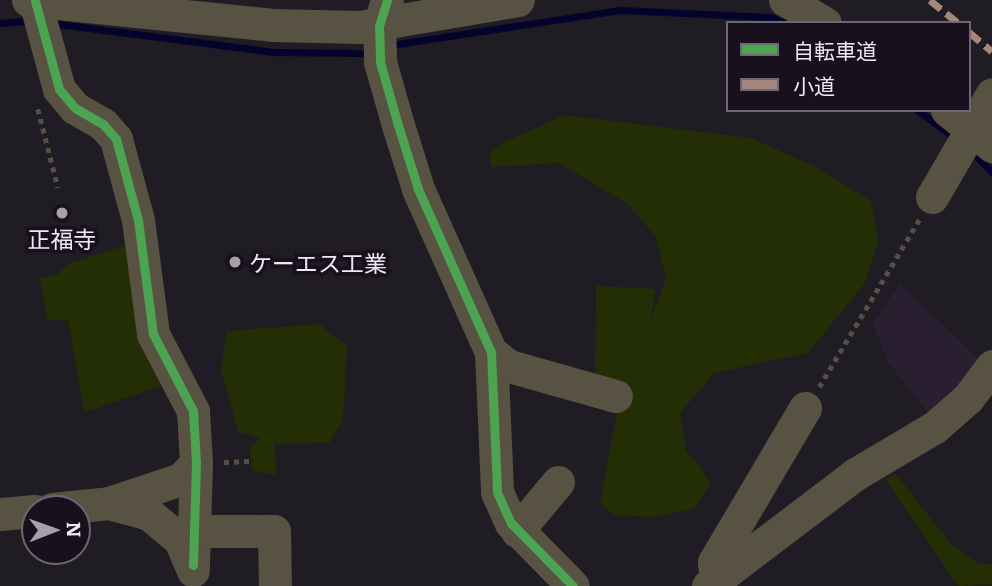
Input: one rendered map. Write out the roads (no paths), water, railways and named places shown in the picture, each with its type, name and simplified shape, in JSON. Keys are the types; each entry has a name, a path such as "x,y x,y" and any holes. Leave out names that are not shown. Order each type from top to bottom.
{"street":[{"path":"191,556 196,463 193,411 153,334 138,220 116,139 103,124 75,108 59,89 32,1 273,25 519,0"},
{"path":"785,0 822,21"},
{"path":"383,13 380,62 418,189 492,352 497,492 517,531 573,586"},
{"path":"932,197 992,94"},
{"path":"492,352 509,366 616,396"},
{"path":"712,582 854,475 935,427 968,398 992,366"},
{"path":"712,582 714,562 809,402"},
{"path":"91,505 109,503 181,479 196,463"},
{"path":"517,531 558,482"},
{"path":"109,503 149,514 191,556"},
{"path":"0,514 21,512"},
{"path":"191,556 274,531 275,586"}],"waterway":[{"path":"391,45 621,10 770,17 780,21"},
{"path":"0,23 25,21"},
{"path":"58,24 275,52 361,53"},
{"path":"920,112 954,137"},
{"path":"976,156 992,172"}],"place":[{"name":"正福寺","path":"62,213"},
{"name":"ケーエス工業","path":"235,262"}]}
